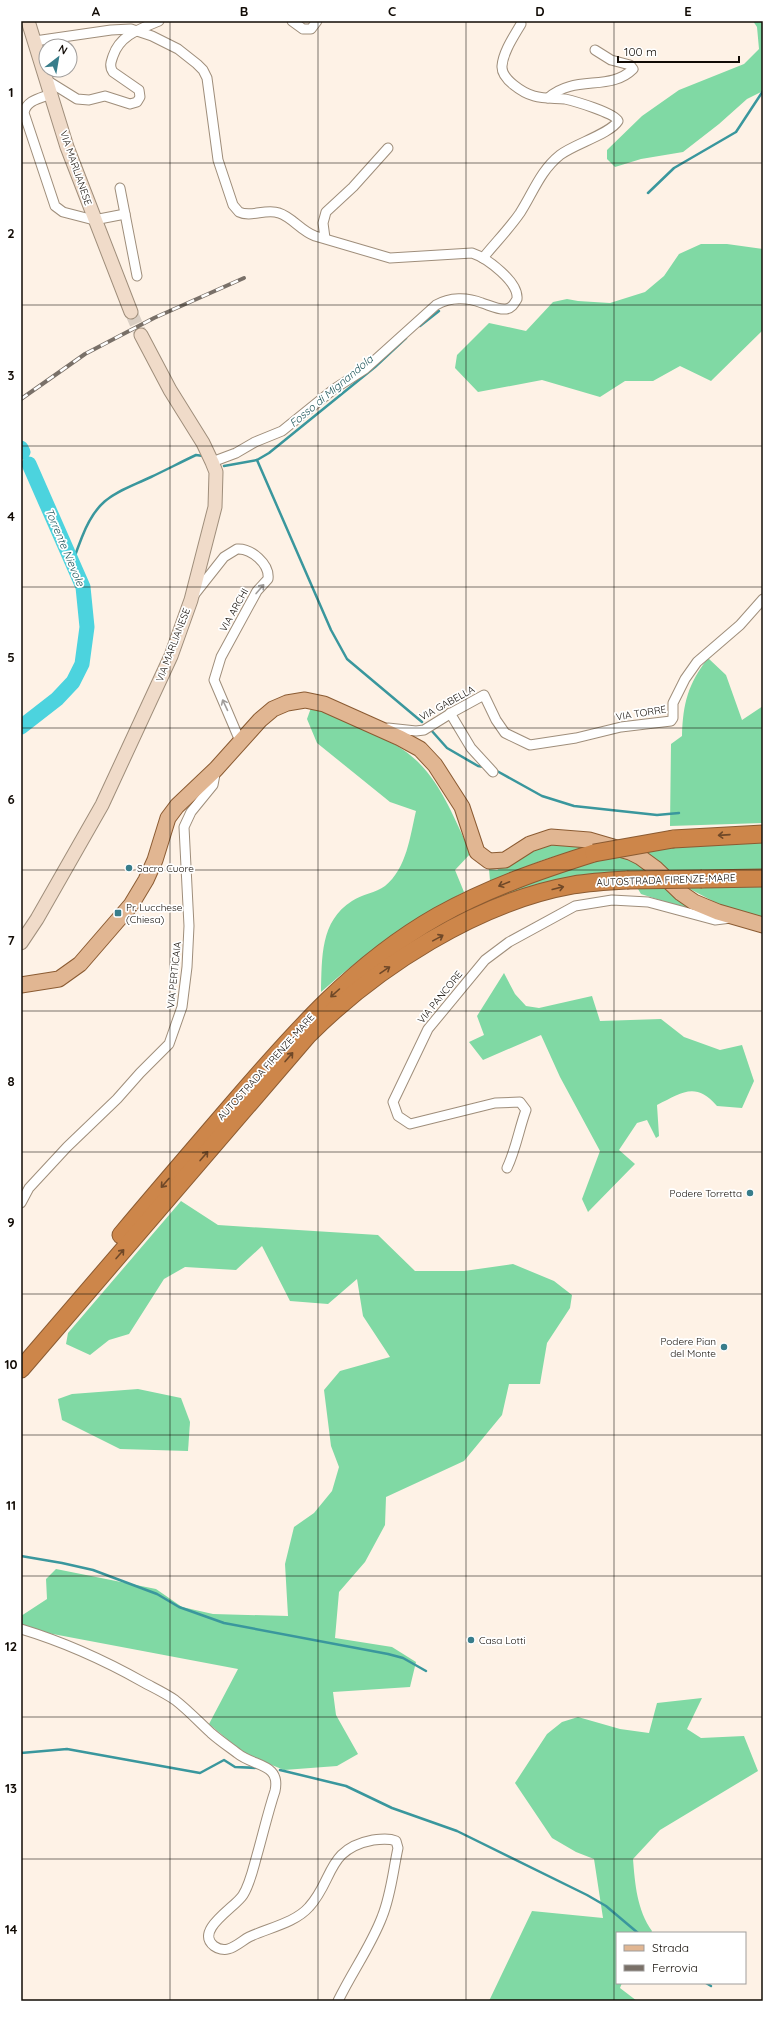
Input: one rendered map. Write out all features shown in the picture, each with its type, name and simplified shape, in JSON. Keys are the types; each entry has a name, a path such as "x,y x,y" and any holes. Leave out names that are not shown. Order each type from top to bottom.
{"highway":[{"name":"AUTOSTRADA FIRENZE-MARE","path":"21,1352 286,1042 345,984 408,936 457,906 492,889 535,872 594,853 673,839 763,834"},
{"name":"AUTOSTRADA FIRENZE-MARE","path":"21,1369 304,1040 339,1005 404,957 444,934 497,908 539,893 572,885 627,880 763,878"}],"main road":[{"path":"21,985 50,981 65,976 95,949 131,905 146,880 155,860 168,818 177,806 216,769 240,741 273,709 287,703 305,700 324,704 400,738 420,749 435,765 462,807 477,852 483,858 496,861 505,860 530,844 551,837 589,840 634,854 651,865 688,898 701,905 736,918 763,925"}],"street":[{"name":"VIA MARLIANESE","path":"28,21 67,147 94,220 131,312"},
{"path":"125,214 94,220 60,210 55,206 24,111 31,102 49,87 77,99 89,100 105,96 130,104 137,102 140,97 138,90 112,72 110,66 118,43 137,30 159,21"},
{"path":"292,21 303,29 311,29 317,21"},
{"path":"483,258 517,217 538,179 552,163 567,150 611,127 618,121 613,115 576,102 535,96 514,84 504,73 502,66 504,58 521,24"},
{"path":"35,41 122,28 137,30 178,49 203,70 209,86 219,165 233,205 239,212 246,214 274,211 280,213 309,234 390,258 467,253 483,258 512,283 518,294 517,299 511,307 507,309 500,309 465,299 448,300 436,305 365,369 334,388 282,431 255,442 236,453 212,462"},
{"path":"548,98 563,87 576,83 612,80 625,75 633,69 632,66 611,60 595,50"},
{"path":"325,238 323,223 326,212 354,187 388,148"},
{"path":"120,188 136,276"},
{"name":"VIA MARLIANESE","path":"21,943 37,919 102,805 171,656 191,600 215,507 216,472 212,462 203,443 170,390 141,335"},
{"name":"VIA ARCHI","path":"191,600 230,551 243,548 251,552 266,569 268,579 257,591 221,656 214,680 240,741"},
{"name":"VIA TORRE","path":"484,695 496,720 505,733 530,745 576,738 621,727 671,721 674,718 673,703 676,696 685,679 697,662 740,625 763,599"},
{"name":"VIA GABELLA","path":"374,727 420,731 484,695"},
{"path":"450,714 471,748 493,772"},
{"name":"VIA PERTICAIA","path":"21,1203 29,1188 117,1099 147,1066 164,1051 171,1039 182,1007 187,967 189,926 184,827 191,812 213,785 216,769"},
{"name":"VIA PANCORE","path":"508,1168 526,1110 520,1102 496,1103 410,1124 398,1116 393,1102 428,1029 485,960 509,942 575,906 612,900 648,902 715,920 736,918"},
{"path":"21,1629 52,1638 92,1655 164,1693 176,1701 212,1734 241,1757 272,1771 276,1775 277,1782 275,1791 248,1884 238,1903 213,1924 209,1934 210,1941 219,1949 228,1949 250,1937 290,1919 308,1908 339,1857 354,1847 364,1842 385,1839 396,1842 398,1848 389,1895 383,1916 375,1934 338,2001"}],"green space":[{"path":"753,21 763,21 763,94 761,92 747,99 719,124 683,152 641,159 615,167 607,159 607,150 642,116 679,90 744,64 759,49 757,27"},
{"path":"701,244 727,244 763,249 763,330 711,381 680,366 653,381 625,381 600,397 542,380 478,392 455,368 457,355 489,323 526,331 553,302 567,299 610,303 645,292 664,276 679,254"},
{"path":"708,658 726,675 742,720 763,706 763,823 670,826 671,744 682,736 685,704 691,685"},
{"path":"312,705 382,737 396,745 417,761 434,781 454,816 471,853 455,870 464,892 425,914 372,950 321,992 323,954 328,930 342,909 352,901 385,886 392,879 403,861 416,811 390,802 317,743 307,719"},
{"path":"763,839 763,919 728,909 688,888 637,850"},
{"path":"572,843 630,858 697,912 641,894 629,874 484,908 480,900 582,848 543,860 490,881 489,869 497,870 537,846"},
{"path":"504,973 515,994 526,1006 539,1008 592,996 600,1021 661,1019 684,1037 720,1050 742,1045 754,1081 742,1108 717,1106 709,1098 695,1092 681,1093 657,1105 659,1136 656,1138 647,1120 637,1123 619,1150 635,1164 588,1212 582,1199 600,1151 560,1077 541,1035 483,1060 469,1042 484,1035 477,1016"},
{"path":"181,1201 218,1225 378,1235 415,1271 464,1271 513,1264 554,1281 572,1295 570,1308 547,1343 540,1384 509,1384 502,1415 464,1461 386,1497 385,1525 365,1562 339,1592 335,1638 392,1647 416,1662 410,1687 333,1692 336,1715 358,1754 337,1766 284,1770 245,1754 209,1724 238,1669 21,1628 21,1616 47,1599 46,1579 56,1569 156,1589 182,1607 213,1614 288,1616 285,1564 294,1527 314,1513 332,1491 339,1467 331,1446 324,1390 340,1371 390,1357 363,1316 357,1279 328,1304 290,1301 262,1246 236,1270 185,1267 164,1279 129,1334 109,1340 90,1355 66,1344 68,1333"},
{"path":"138,1389 181,1398 190,1422 188,1451 120,1449 62,1420 58,1399 72,1394"},
{"path":"702,1698 687,1729 701,1738 744,1736 758,1771 660,1830 633,1859 640,1906 652,1931 616,1932 616,1984 622,1984 620,1988 637,2001 489,2001 532,1911 603,1918 594,1859 576,1852 552,1838 515,1783 547,1734 562,1722 578,1717 620,1729 649,1733 657,1703"}],"waterway":[{"name":"Fosso di Mignandola","path":"648,193 674,168 736,132 763,91"},
{"name":"Fosso di Mignandola","path":"420,326 439,311"},
{"name":"Fosso di Mignandola","path":"224,466 257,460 269,453 375,367 406,338"},
{"name":"Torrente Nievole","path":"21,448 23,452"},
{"name":"Fosso di Mignandola","path":"73,563 78,546 88,523 101,504 127,488 196,455 203,456"},
{"path":"257,460 331,630 347,659 422,722"},
{"name":"Torrente Nievole","path":"21,727 57,699 73,682 82,664 87,627 83,587 29,464"},
{"path":"431,730 447,748 478,766 484,767"},
{"path":"497,771 542,796 574,806 657,815 679,813"},
{"path":"21,1556 93,1570 157,1594 179,1607 224,1623 388,1654 403,1658 426,1671"},
{"path":"21,1753 67,1749 200,1773 224,1760 235,1767 259,1768"},
{"path":"280,1770 346,1786 392,1808 457,1831 587,1895 606,1906 637,1932"}],"tunnel":[{"path":"131,312 141,335"}],"railway":[{"path":"21,399 85,354 154,318 244,278"}],"place":[{"name":"Sacro Cuore","path":"129,868"},
{"name":"Pr. Lucchese (Chiesa)","path":"118,913"},
{"name":"Podere Torretta","path":"750,1193"},
{"name":"Podere Pian del Monte","path":"724,1347"},
{"name":"Casa Lotti","path":"471,1640"}]}
